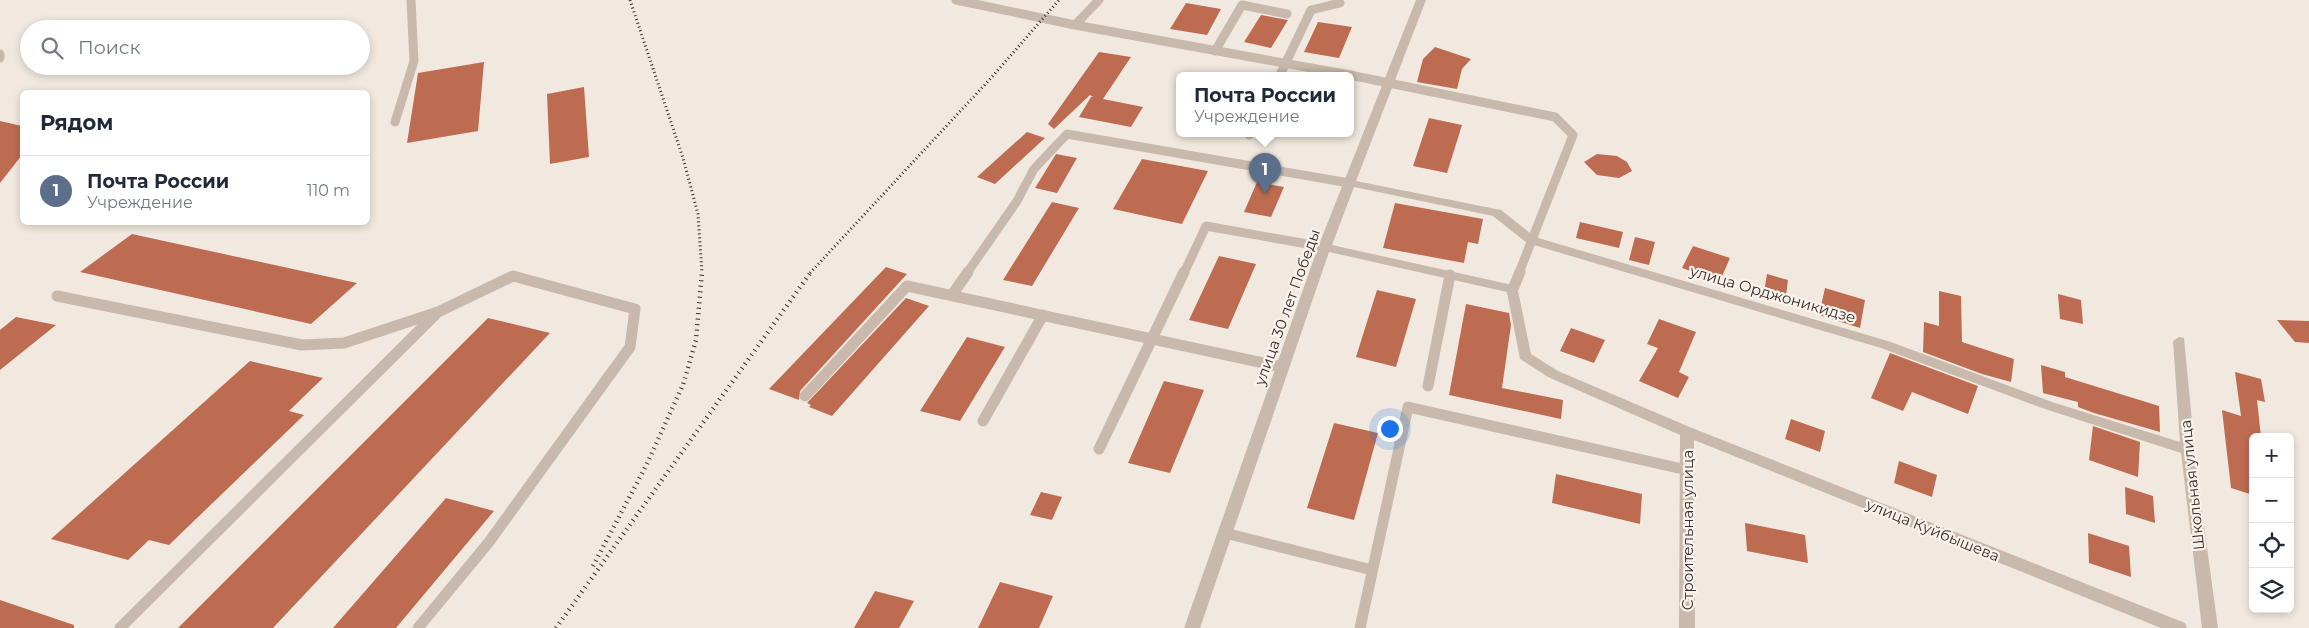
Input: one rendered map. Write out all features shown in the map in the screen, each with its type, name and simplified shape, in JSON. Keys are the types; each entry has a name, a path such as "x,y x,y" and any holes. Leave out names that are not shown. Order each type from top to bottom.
{"street":[{"name":"улица 30 лет Победы","path":"1192,628 1324,247 1421,0"},
{"name":"улица Орджоникидзе","path":"1350,183 1497,213 1531,240 1886,345 2046,405 2188,450"},
{"path":"1324,247 1513,290"},
{"name":"улица Куйбышева","path":"1513,290 1525,356 1553,374 1687,432 2179,628"},
{"name":"Школьная улица","path":"2179,341 2188,450 2210,628"},
{"name":"Строительная улица","path":"1686,628 1687,432"}],"lane":[{"path":"395,122 414,61 411,0"},
{"path":"956,0 1075,25 1333,72"},
{"path":"1075,25 1099,0"},
{"path":"1282,72 1311,10 1340,3"},
{"path":"1215,51 1242,5 1287,14"},
{"path":"1354,76 1555,117 1573,135 1513,290"},
{"path":"952,295 1017,201 1034,169 1067,134 1350,183"},
{"path":"1099,449 1206,226 1324,247"},
{"path":"57,296 302,345 344,343 438,312 513,276 635,309 630,347 489,542 418,628"},
{"path":"1428,386 1450,276"},
{"path":"805,396 908,286 1282,367"},
{"path":"120,628 438,312"},
{"path":"983,421 1043,315"},
{"path":"1360,628 1408,407 1687,470"},
{"path":"1225,532 1372,570"}],"building":[{"path":"1186,3 1221,9 1207,35 1170,29"},
{"path":"1261,15 1288,20 1271,48 1244,42"},
{"path":"1318,22 1352,27 1339,58 1304,52"},
{"path":"1435,47 1471,59 1462,69 1457,89 1417,82 1423,59"},
{"path":"1099,52 1131,57 1103,99 1143,107 1131,127 1079,117 1091,97 1093,97 1090,95 1054,129 1048,124"},
{"path":"484,62 478,131 407,143 418,73"},
{"path":"584,87 589,157 550,164 547,94"},
{"path":"1429,118 1462,125 1447,173 1413,166"},
{"path":"0,121 20,126 20,158 0,183"},
{"path":"1027,132 1045,138 995,184 977,177"},
{"path":"1056,154 1077,158 1057,193 1035,188"},
{"path":"1597,154 1617,156 1627,162 1632,171 1619,178 1597,175 1584,162"},
{"path":"1142,159 1208,171 1182,224 1113,209"},
{"path":"1257,182 1284,187 1271,217 1244,212"},
{"path":"1052,202 1079,208 1032,286 1003,280"},
{"path":"1395,203 1483,219 1478,244 1468,242 1464,263 1383,248"},
{"path":"1580,222 1623,232 1619,248 1576,238"},
{"path":"132,234 357,283 311,324 80,272"},
{"path":"1635,237 1655,242 1649,265 1629,260"},
{"path":"1693,246 1730,258 1720,281 1682,268"},
{"path":"1219,256 1256,264 1228,329 1189,320"},
{"path":"886,267 907,274 800,391 799,400 769,389"},
{"path":"1767,274 1788,280 1785,303 1763,298"},
{"path":"1825,288 1865,300 1860,328 1819,315"},
{"path":"1377,290 1416,299 1396,367 1356,357"},
{"path":"1939,291 1961,296 1962,342 2014,359 2011,382 1982,374 1923,352 1924,322 1939,326"},
{"path":"2058,294 2081,300 2083,324 2060,319"},
{"path":"906,298 929,306 832,416 809,407 811,405 807,403"},
{"path":"1466,304 1509,313 1511,325 1502,388 1563,400 1561,419 1449,395"},
{"path":"16,317 56,325 0,370 0,330"},
{"path":"488,318 550,333 273,628 178,628"},
{"path":"1659,319 1696,332 1679,372 1689,377 1678,398 1639,381 1658,348 1647,344"},
{"path":"2277,320 2309,321 2309,343 2295,342"},
{"path":"1571,328 1605,340 1594,363 1560,351"},
{"path":"967,337 1005,347 960,421 920,411"},
{"path":"1890,353 1978,386 1968,414 1912,392 1903,411 1871,398"},
{"path":"250,361 323,378 289,411 304,415 169,545 149,540 128,560 51,539"},
{"path":"2041,365 2065,372 2065,377 2159,406 2160,432 2094,413 2078,407 2078,402 2043,393"},
{"path":"2235,372 2261,379 2265,402 2257,400 2261,433 2249,433 2249,494 2231,488 2222,410 2241,416"},
{"path":"1164,381 1204,390 1170,473 1128,463"},
{"path":"1791,419 1825,431 1820,452 1785,439"},
{"path":"1334,423 1378,433 1354,520 1307,508"},
{"path":"2093,426 2140,442 2138,477 2089,460"},
{"path":"1899,461 1937,475 1932,497 1894,483"},
{"path":"1556,474 1642,494 1640,524 1552,503"},
{"path":"2125,487 2153,496 2155,523 2126,514"},
{"path":"1041,492 1062,497 1052,520 1030,515"},
{"path":"446,498 494,511 396,628 333,628"},
{"path":"1745,523 1805,535 1808,563 1747,551"},
{"path":"2088,533 2129,546 2131,577 2089,563"},
{"path":"1000,582 1053,596 1039,628 978,628"},
{"path":"875,591 914,601 899,628 854,628"},
{"path":"0,600 74,625 74,628 0,628"}],"railway":[{"path":"630,0 683,158 698,214 702,272"},
{"path":"810,273 992,77 1059,0"},
{"path":"593,566 647,464 683,385 696,340 702,272"},
{"path":"556,628 811,272"}],"place":[{"name":"Почта России","path":"1265,194"}]}
